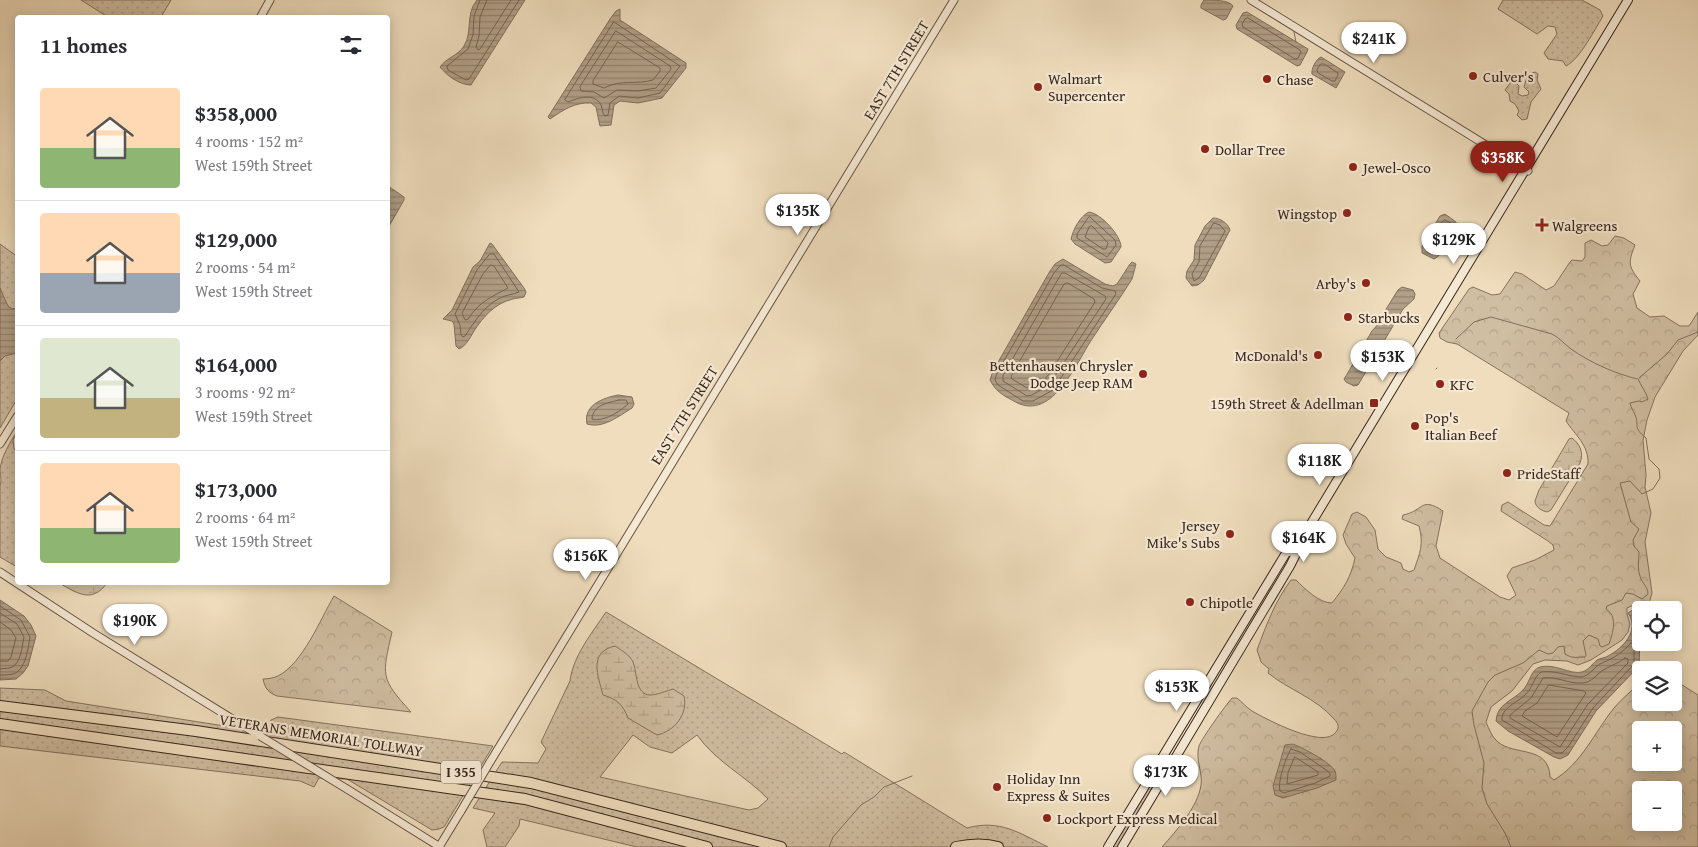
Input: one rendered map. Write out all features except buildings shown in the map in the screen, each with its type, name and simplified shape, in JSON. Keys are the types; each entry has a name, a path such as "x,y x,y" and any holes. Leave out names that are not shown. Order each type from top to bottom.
{"highway":[{"name":"VETERANS MEMORIAL TOLLWAY","path":"0,706 196,730 531,783 779,846"},
{"name":"I 355","path":"0,724 525,799 707,847"},
{"path":"956,847 972,844 998,847"}],"main road":[{"path":"1108,847 1286,553 1295,550 1628,0"},
{"path":"1122,847 1296,556 1295,550"}],"street":[{"path":"262,15 270,0"},
{"name":"EAST 7TH STREET","path":"440,847 954,0"},
{"path":"1251,0 1526,170"},
{"path":"0,444 15,420"},
{"path":"0,572 15,582"},
{"path":"20,585 93,633 440,847"}],"green space":[{"path":"81,0 171,0 162,15 105,15"},
{"path":"1503,0 1582,0 1600,10 1603,16 1582,51 1566,66 1563,61 1548,59 1544,53 1557,34 1555,27 1548,26 1537,34 1498,9"},
{"path":"1535,72 1538,74 1537,80 1541,89 1531,102 1527,119 1522,120 1517,115 1519,111 1515,104 1510,101 1509,94 1505,90 1513,79 1516,80 1519,86 1518,94 1522,96 1528,95 1529,92 1524,87 1525,82"},
{"path":"1615,236 1624,238 1635,245 1630,264 1640,281 1633,294 1637,308 1650,317 1664,316 1680,326 1689,326 1698,312 1698,335 1683,351 1655,397 1647,420 1643,440 1646,475 1645,487 1651,513 1645,542 1652,593 1650,601 1632,601 1632,606 1627,608 1630,624 1628,632 1622,640 1591,660 1578,665 1567,661 1545,660 1533,664 1512,691 1491,707 1486,722 1492,735 1498,742 1544,760 1550,777 1554,780 1564,773 1580,756 1614,708 1632,691 1632,711 1682,711 1682,685 1698,695 1698,847 1162,847 1174,834 1196,802 1201,785 1198,756 1199,746 1204,736 1232,698 1237,698 1252,711 1269,720 1295,731 1320,737 1330,737 1336,732 1337,724 1319,705 1268,673 1269,669 1261,662 1257,650 1267,623 1291,580 1296,580 1312,595 1322,601 1332,603 1340,592 1349,577 1355,558 1346,544 1343,535 1352,514 1357,512 1366,517 1375,530 1378,549 1386,557 1401,563 1403,569 1409,572 1414,570 1420,553 1421,538 1419,526 1402,519 1403,515 1426,505 1436,507 1443,511 1436,546 1440,558 1500,597 1509,600 1516,595 1507,576 1512,568 1535,560 1554,550 1553,545 1548,541 1501,511 1502,505 1508,502 1544,525 1550,526 1588,464 1588,457 1584,446 1566,421 1569,413 1457,344 1440,338 1439,333 1469,289 1473,287 1492,295 1500,294 1515,272 1522,274 1546,290 1554,286 1572,260 1582,261 1585,257 1585,243 1591,240 1602,246 1608,245"},
{"path":"0,244 15,255 15,402 0,428"},
{"path":"15,434 13,440 15,450 15,566 0,557 0,469 4,454"},
{"path":"1572,438 1580,449 1582,456 1580,463 1551,510 1547,512 1539,508 1535,501 1539,490 1569,439"},
{"path":"63,585 105,585 96,593 90,595 84,595"},
{"path":"334,596 392,632 386,658 386,676 394,691 411,712 277,696 266,688 263,679 278,676 287,670 303,651"},
{"path":"606,612 842,754 844,752 967,828 990,825 999,826 1018,832 1048,847 637,847 520,819 519,826 505,847 487,847 483,830 495,813 473,808 502,762 538,763 546,749 541,742 570,681 579,654","holes":["633,735 650,747 672,753 697,735 713,753 768,799 758,808 749,810 600,777"]},
{"path":"615,646 632,659 637,682 645,694 656,694 673,689 684,696 684,709 675,726 657,735 628,718 619,703 603,695 597,673 598,659 607,649"},
{"path":"0,688 45,690 66,701 218,725 265,730 271,720 278,717 493,746 444,827 432,830 347,779 319,778 314,787 300,781 0,746"},
{"path":"1173,746 1146,800 1118,847 1112,847"}],"water":[{"path":"477,0 525,0 471,85 454,79 440,67 459,52 467,41 471,11"},
{"path":"1204,0 1225,1 1233,6 1226,19 1223,20 1201,8"},
{"path":"620,9 620,20 686,63 686,68 662,98 638,103 620,101 614,105 611,125 600,126 596,107 591,103 574,105 550,119 548,117 610,19"},
{"path":"1247,12 1308,49 1300,65 1297,66 1237,29 1236,25 1243,13"},
{"path":"1321,57 1345,72 1336,88 1312,74 1314,64"},
{"path":"390,187 404,197 390,224"},
{"path":"1089,212 1104,220 1118,237 1121,247 1111,262 1105,263 1075,244 1071,239 1077,224"},
{"path":"1445,214 1456,222 1456,226 1445,248 1434,259 1422,253 1422,246 1440,216"},
{"path":"1213,218 1223,221 1230,230 1204,280 1198,285 1192,286 1186,278 1187,271 1194,260 1195,245 1205,226"},
{"path":"490,243 526,292 524,297 507,301 490,311 466,344 459,349 456,346 454,324 452,321 443,319 452,310 473,267 480,261"},
{"path":"1063,259 1105,284 1113,286 1117,284 1132,262 1136,264 1132,279 1060,389 1050,399 1039,405 1026,406 1002,394 994,387 990,380 993,371 1050,271 1055,264"},
{"path":"1402,287 1413,290 1415,294 1414,299 1403,309 1358,385 1354,386 1346,382 1344,379 1372,331 1381,321 1383,314 1398,290"},
{"path":"0,288 9,307 15,308 15,354 5,356 0,361"},
{"path":"618,395 632,397 634,404 632,408 605,423 599,425 587,424 588,412 591,407 601,400"},
{"path":"0,600 24,616 36,636 28,666 16,679 0,680"},
{"path":"1632,610 1632,626 1631,620 1628,613"},
{"path":"1632,626 1632,651 1640,651 1639,661 1632,661 1632,673 1596,711 1568,755 1560,759 1554,757 1508,731 1496,721 1502,707 1525,688 1534,671 1540,667 1546,666 1572,672 1582,672 1597,660 1614,653 1624,644 1631,632"},
{"path":"1293,744 1332,767 1335,771 1336,780 1283,798 1275,795 1273,786 1285,745"}],"waterway":[{"path":"1294,32 1296,42"},
{"path":"1456,339 1474,322 1491,317 1552,334 1571,349 1595,363 1611,371 1637,379"},
{"path":"1639,378 1667,354 1678,340 1698,332"},
{"path":"1511,847 1505,833 1487,804 1482,788 1484,763 1472,711 1488,682 1495,675 1523,663 1539,650 1548,654 1553,653 1558,647 1564,646 1565,654 1568,656 1585,657 1583,641 1589,635 1598,639 1602,647 1609,644 1613,630 1613,620 1610,612 1606,609 1607,606 1622,600 1626,593 1633,594 1642,599 1648,594 1639,573 1639,552 1634,546 1633,540 1639,529 1631,522 1620,483 1630,481 1642,494 1653,489 1660,478 1659,469 1649,459 1646,438 1638,429 1630,403 1642,402 1648,399 1638,379"},
{"path":"829,847 833,837 861,805 874,797 884,787 912,776"}],"place":[{"name":"Culver's","path":"1473,76"},
{"name":"Chase","path":"1267,79"},
{"name":"Walmart Supercenter","path":"1038,87"},
{"name":"Dollar Tree","path":"1205,149"},
{"name":"Jewel-Osco","path":"1353,167"},
{"name":"Wingstop","path":"1347,213"},
{"name":"Walgreens","path":"1542,225"},
{"name":"Arby's","path":"1366,283"},
{"name":"Starbucks","path":"1348,317"},
{"name":"McDonald's","path":"1318,355"},
{"name":"Bettenhausen Chrysler Dodge Jeep RAM","path":"1143,374"},
{"name":"KFC","path":"1440,384"},
{"name":"159th Street & Adellman","path":"1374,403"},
{"name":"Pop's Italian Beef","path":"1415,426"},
{"name":"PrideStaff","path":"1507,473"},
{"name":"Jersey Mike's Subs","path":"1230,534"},
{"name":"Chipotle","path":"1190,602"},
{"name":"Holiday Inn Express & Suites","path":"997,787"},
{"name":"Lockport Express Medical","path":"1047,818"}]}
